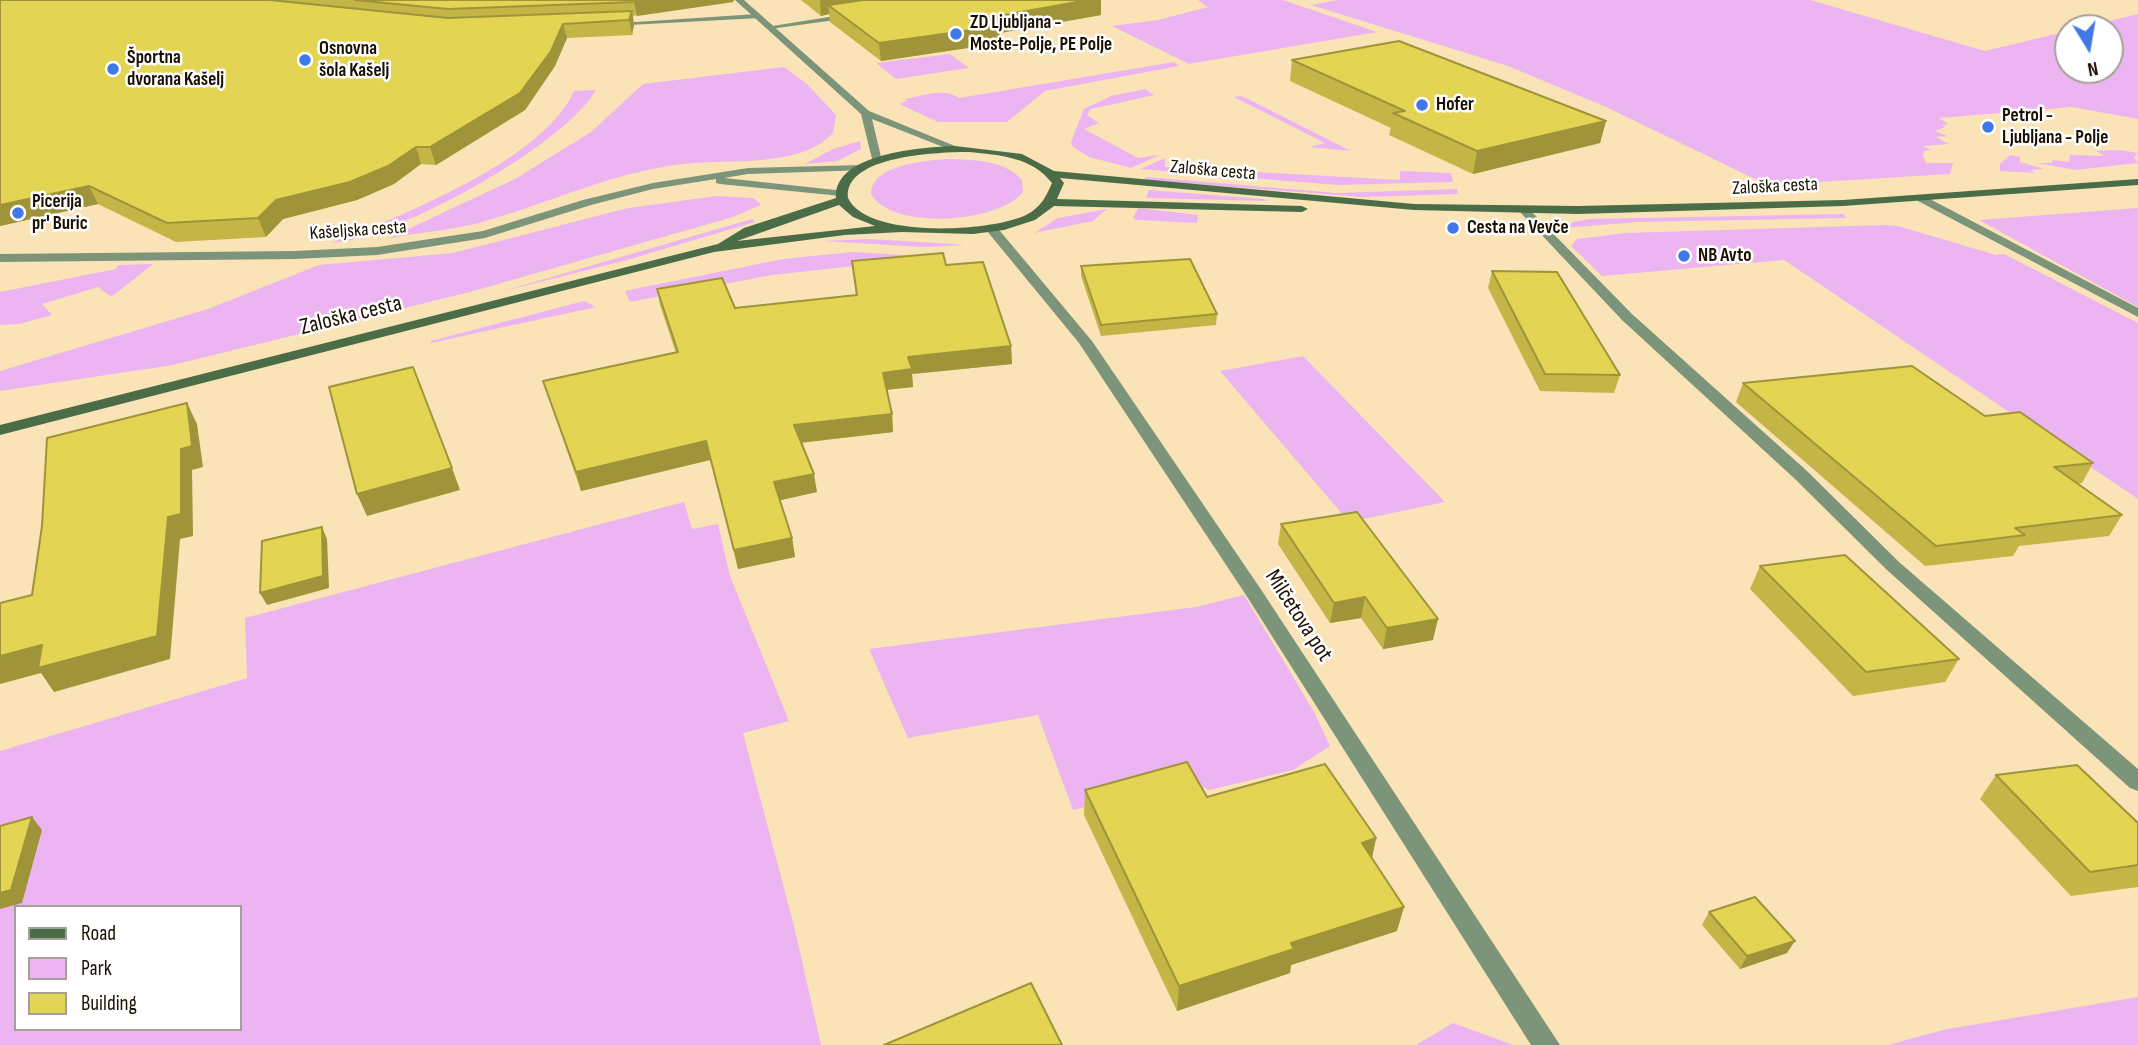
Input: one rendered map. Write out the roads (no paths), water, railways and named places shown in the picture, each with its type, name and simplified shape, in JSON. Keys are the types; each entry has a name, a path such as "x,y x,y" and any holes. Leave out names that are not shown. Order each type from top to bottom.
{"main road":[{"path":"955,149 1014,156 1041,165 1058,183 1052,202 1037,213 991,228 937,232 899,229 861,217 841,196 847,180 862,168 877,161 928,150 955,149"},
{"name":"Zaloška cesta","path":"1052,174 1413,207 1524,210 1712,209 1922,199 2138,182"},
{"name":"Zaloška cesta","path":"714,248 748,231 841,196"},
{"name":"Zaloška cesta","path":"1052,202 1350,211 1413,207"},
{"name":"Zaloška cesta","path":"0,430 714,248 845,232 899,229"}],"street":[{"path":"739,0 866,113 955,149"},
{"path":"770,27 864,14"},
{"path":"599,24 757,16"},
{"path":"866,113 877,161"},
{"name":"Kašeljska cesta","path":"0,258 295,255 416,247 498,231 630,191 748,171 862,168"},
{"name":"Kašeljska cesta","path":"710,179 841,196"},
{"path":"1922,199 2138,313"},
{"path":"1524,210 1627,317 1801,475 1894,566 2138,782"},
{"name":"Milčetova pot","path":"991,228 1025,265 1085,341 1260,603 1500,979 1546,1045"}],"place":[{"name":"ZD Ljubljana - Moste-Polje, PE Polje","path":"956,34"},
{"name":"Osnovna šola Kašelj","path":"305,60"},
{"name":"Športna dvorana Kašelj","path":"113,69"},
{"name":"Hofer","path":"1422,105"},
{"name":"Petrol - Ljubljana - Polje","path":"1988,127"},
{"name":"Picerija pr' Buric","path":"18,213"},
{"name":"Cesta na Vevče","path":"1453,228"},
{"name":"NB Avto","path":"1684,256"}]}
